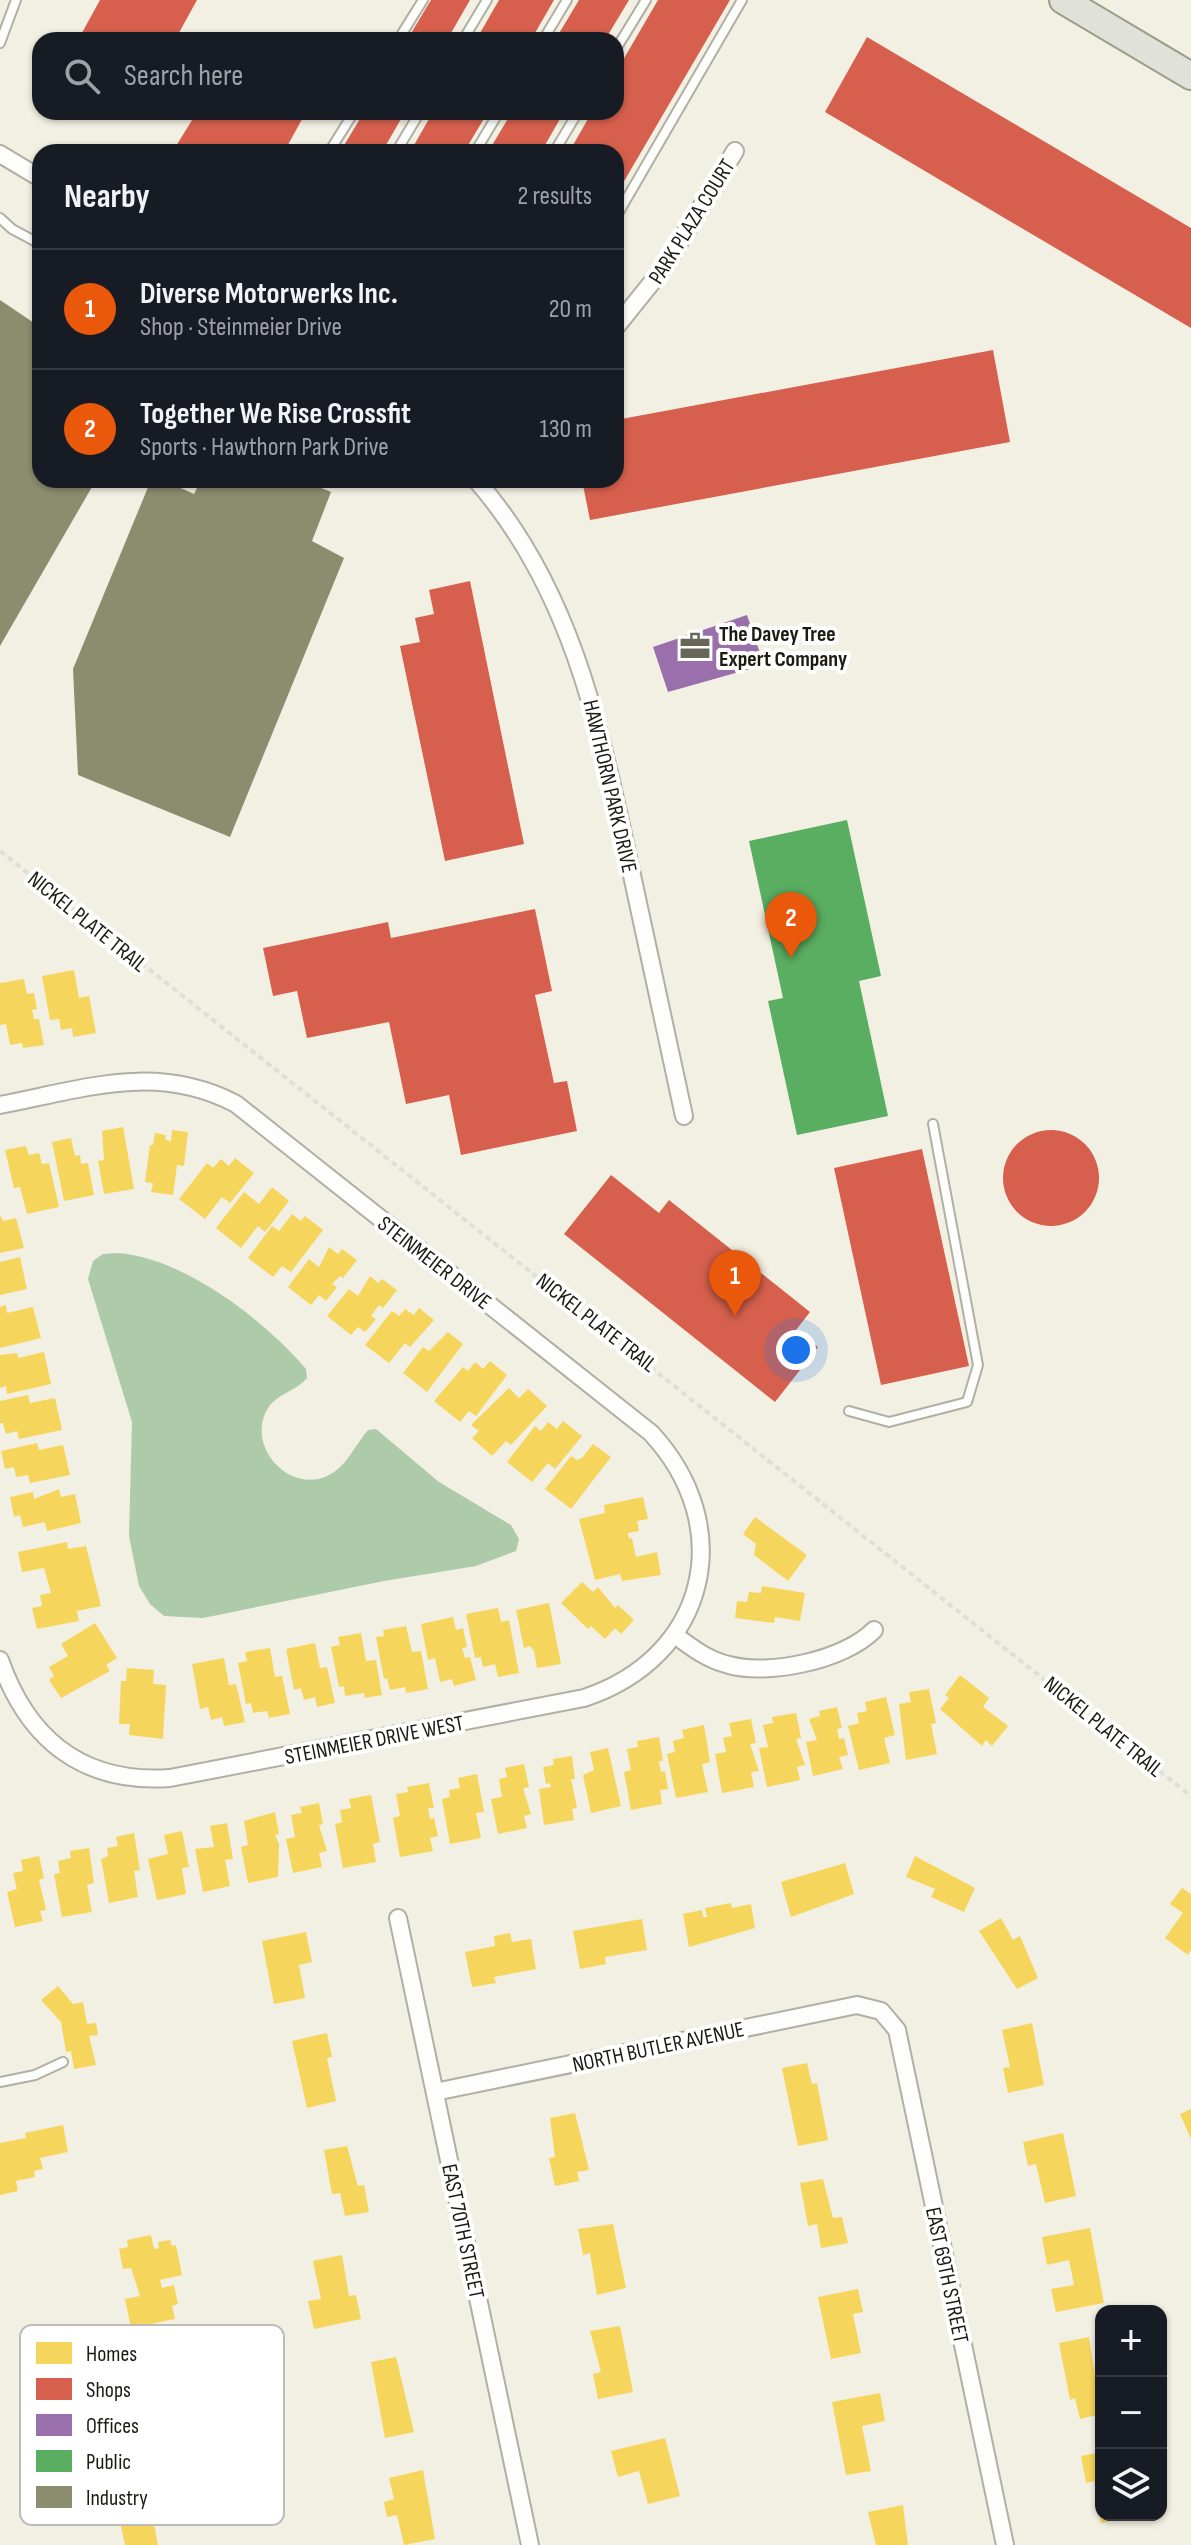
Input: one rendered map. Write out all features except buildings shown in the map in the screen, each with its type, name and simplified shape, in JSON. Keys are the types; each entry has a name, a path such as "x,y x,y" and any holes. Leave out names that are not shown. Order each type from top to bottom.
{"main road":[{"path":"1063,0 1191,76"}],"street":[{"name":"PARK PLAZA COURT","path":"624,317 665,266 735,151"},
{"path":"0,154 32,173"},
{"name":"HAWTHORN PARK DRIVE","path":"482,488 502,512 537,569 581,664 604,745 684,1116"},
{"name":"STEINMEIER DRIVE","path":"0,1105 117,1082 155,1079 202,1088 243,1110 651,1433 670,1454 685,1478 698,1514 702,1552 697,1589 675,1635"},
{"path":"675,1635 697,1651 724,1664 764,1668 842,1652 874,1630"},
{"name":"STEINMEIER DRIVE WEST","path":"0,1660 17,1703 41,1734 84,1764 112,1774 150,1779 584,1698 636,1675 675,1635"},
{"name":"EAST 70TH STREET","path":"398,1918 530,2545"},
{"name":"NORTH BUTLER AVENUE","path":"435,2092 857,2005 881,2011"},
{"name":"EAST 69TH STREET","path":"881,2011 897,2030 1005,2545"}],"lane":[{"path":"0,43 16,0"},
{"path":"403,32 423,0"},
{"path":"468,32 487,0"},
{"path":"548,32 567,0"},
{"path":"624,36 646,0"},
{"path":"624,203 742,0"},
{"path":"334,144 349,120"},
{"path":"401,144 415,120"},
{"path":"480,144 494,120"},
{"path":"559,144 573,120"},
{"path":"0,218 32,240"},
{"path":"849,1411 889,1422 967,1402 978,1365 933,1124"},
{"path":"0,2082 35,2075 63,2062"}],"path":[{"name":"NICKEL PLATE TRAIL","path":"0,851 1191,1796"}],"shaded area":[{"path":"118,1253 169,1266 221,1294 268,1330 306,1369 307,1378 272,1403 262,1422 266,1451 285,1472 312,1480 327,1476 345,1462 368,1430 376,1429 439,1482 511,1525 519,1539 516,1551 476,1566 384,1581 203,1618 164,1616 150,1604 139,1586 129,1536 132,1422 88,1279 93,1261 103,1254"}],"place":[{"name":"The Davey Tree Expert Company","path":"695,646"},
{"name":"Together We Rise Crossfit","path":"791,958"},
{"name":"Diverse Motorwerks Inc.","path":"735,1316"}]}
